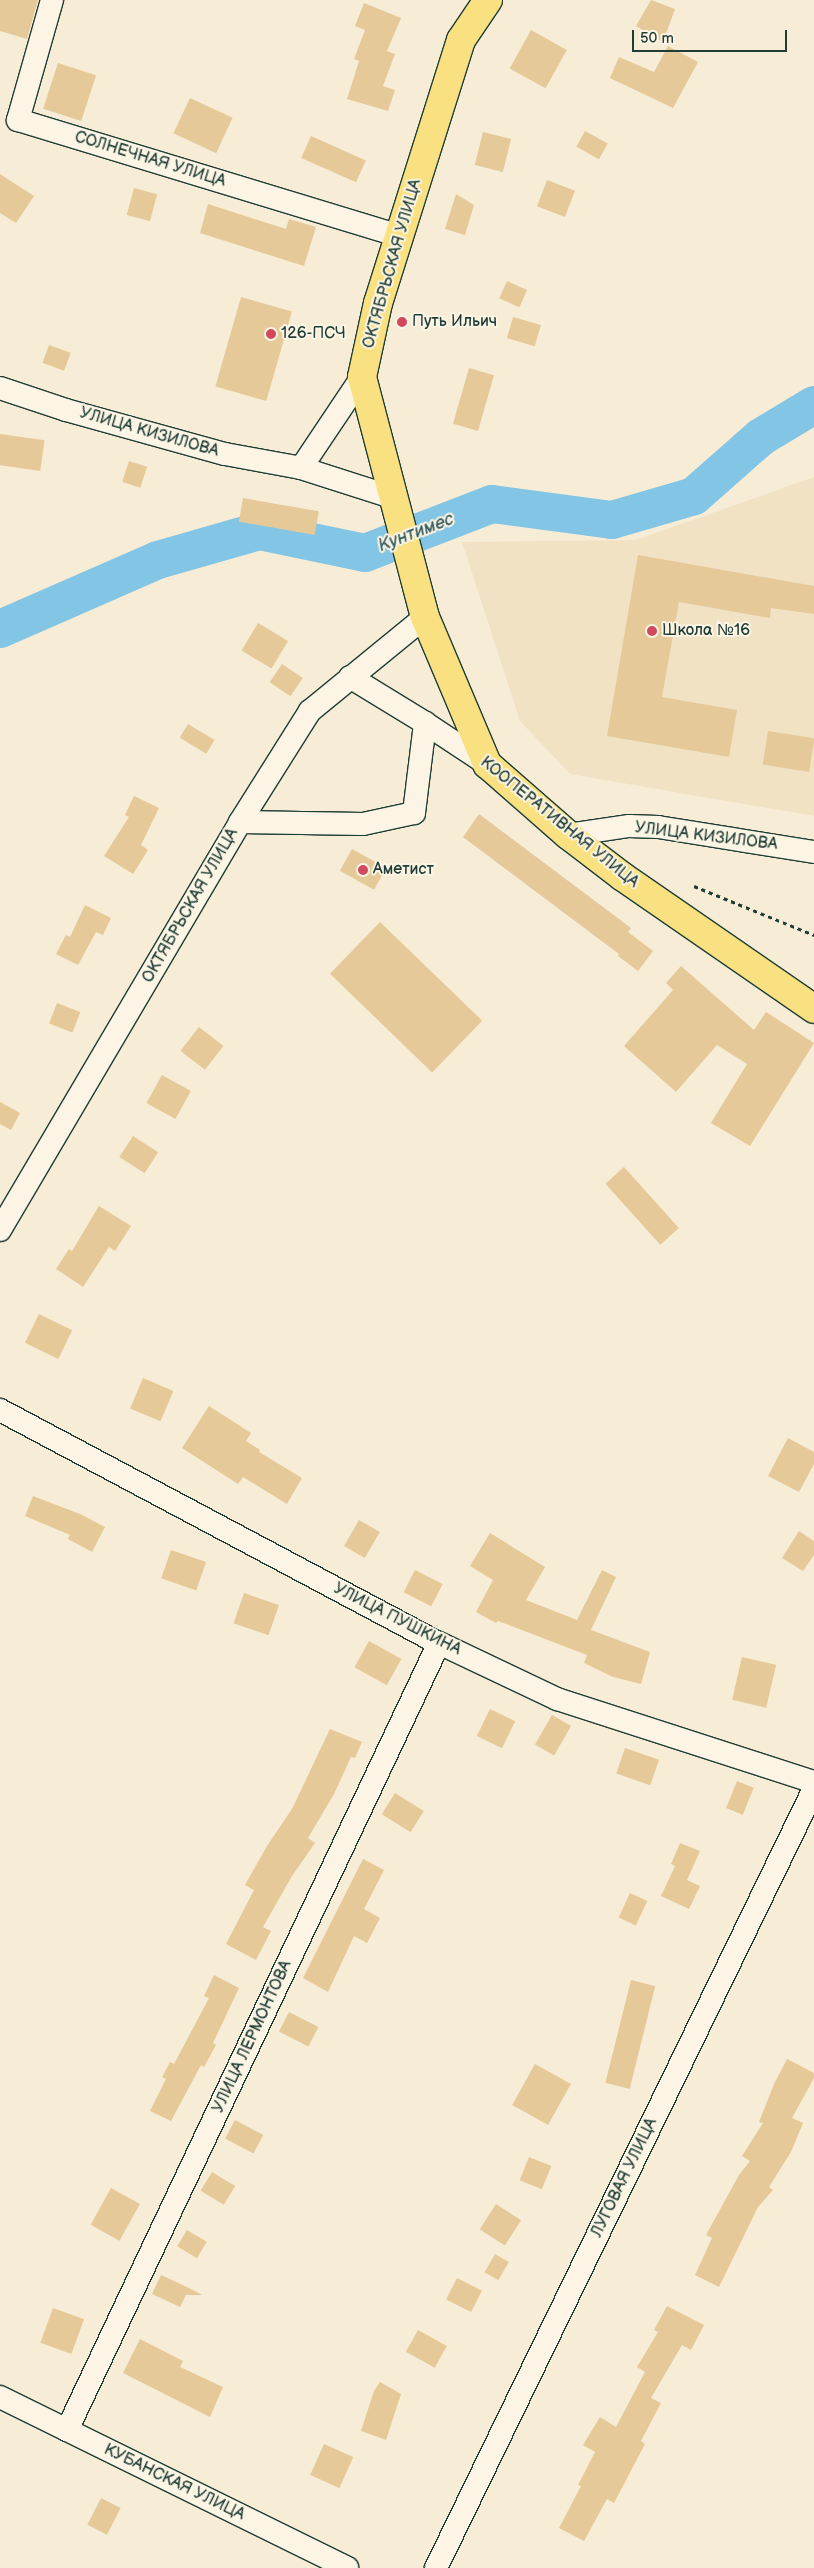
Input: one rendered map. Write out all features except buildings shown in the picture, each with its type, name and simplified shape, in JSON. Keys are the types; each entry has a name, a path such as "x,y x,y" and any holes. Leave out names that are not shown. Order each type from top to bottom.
{"main road":[{"path":"461,40 488,0"},
{"name":"ОКТЯБРЬСКАЯ УЛИЦА","path":"461,40 401,236 378,303 362,378 425,617 487,764"},
{"name":"КООПЕРАТИВНАЯ УЛИЦА","path":"487,764 568,835 623,877 814,1009"}],"street":[{"name":"СОЛНЕЧНАЯ УЛИЦА","path":"52,0 18,120 401,236"},
{"name":"ОКТЯБРЬСКАЯ УЛИЦА","path":"461,40 472,0"},
{"path":"301,468 362,378"},
{"name":"УЛИЦА КИЗИЛОВА","path":"0,388 66,410 216,452 301,468 392,497"},
{"name":"ОКТЯБРЬСКАЯ УЛИЦА","path":"0,1230 240,822 310,710 400,640 425,617"},
{"name":"КООПЕРАТИВНАЯ УЛИЦА","path":"350,677 487,764"},
{"path":"240,822 363,824 414,813 425,723"},
{"name":"УЛИЦА КИЗИЛОВА","path":"568,835 629,826 658,828 814,852"},
{"name":"УЛИЦА ПУШКИНА","path":"0,1410 438,1643 558,1699 814,1782"},
{"name":"УЛИЦА ЛЕРМОНТОВА","path":"67,2430 438,1643"},
{"name":"ЛУГОВАЯ УЛИЦА","path":"442,2566 814,1789"},
{"name":"КУБАНСКАЯ УЛИЦА","path":"0,2397 347,2568"}],"path":[{"path":"694,886 814,935"}],"shaded area":[{"name":"Школа №16","path":"814,477 814,816 570,774 520,721 462,542 636,540"}],"waterway":[{"name":"Кунтимес","path":"0,629 158,560 259,531 365,553 492,504 612,520 694,496 761,437 814,405"}],"place":[{"name":"Путь Ильич","path":"402,322"},
{"name":"126-ПСЧ","path":"271,334"},
{"name":"Школа №16","path":"652,631"},
{"name":"Аметист","path":"363,870"}]}
